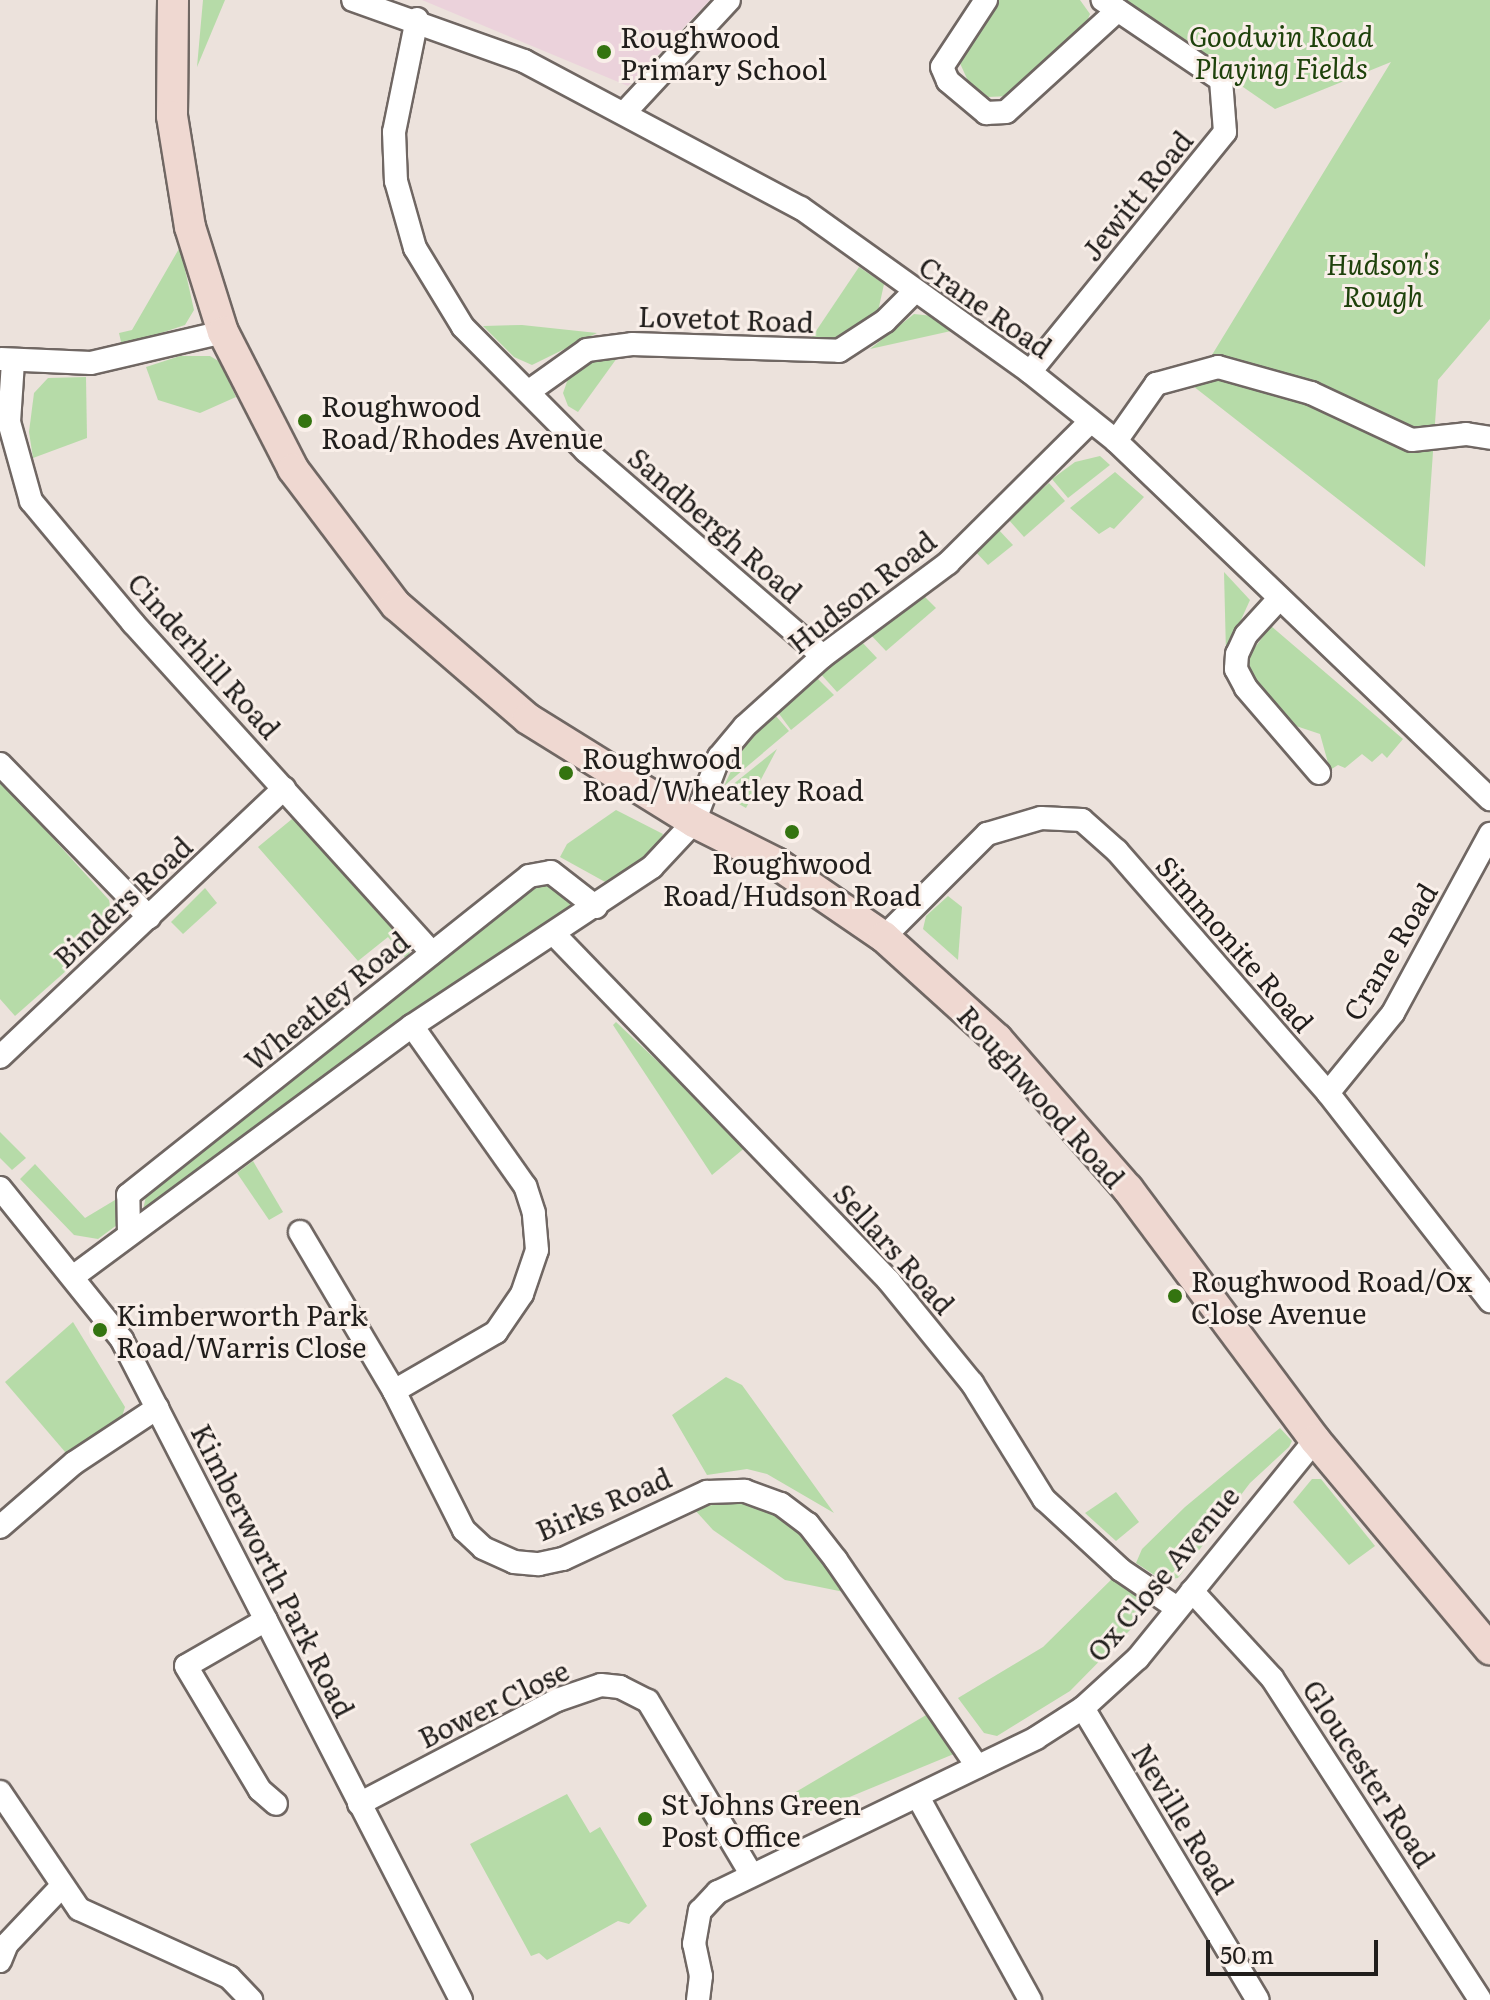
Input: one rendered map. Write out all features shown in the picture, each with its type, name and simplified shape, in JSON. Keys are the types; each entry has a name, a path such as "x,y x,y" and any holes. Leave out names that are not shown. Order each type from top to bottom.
{"street":[{"name":"Roughwood Road","path":"173,0 172,116 190,227 223,332 293,469 396,605 528,719 694,822 776,863 884,937 997,1039 1128,1189 1315,1440 1490,1649"},
{"name":"Crane Road","path":"353,0 417,19 524,61 626,111 801,208 914,292 1030,372 1089,423 1116,441 1278,600 1490,799"},
{"path":"626,111 729,0"},
{"path":"986,0 942,67 948,81 986,113 1006,112 1110,5"},
{"name":"Jewitt Road","path":"1030,372 1225,132 1221,80 1110,5"},
{"name":"Sandbergh Road","path":"417,19 394,132 396,181 415,248 463,327 586,451 823,656"},
{"name":"Lovetot Road","path":"528,392 587,350 617,346 839,351 885,321 914,292"},
{"path":"6,361 91,363 223,332"},
{"name":"Cinderhill Road","path":"6,361 9,422 31,501 432,953"},
{"path":"1116,441 1156,384 1218,367 1311,393 1412,440 1466,434 1490,438"},
{"name":"Hudson Road","path":"694,822 719,757 745,726 823,656 948,563 1089,423"},
{"path":"1278,600 1246,635 1237,654 1236,669 1246,688 1319,773"},
{"path":"0,764 149,917"},
{"name":"Binders Road","path":"0,1057 284,788"},
{"name":"Simmonite Road","path":"884,937 987,834 1041,818 1082,820 1117,851 1328,1093 1490,1301"},
{"path":"74,1276 412,1026 596,907 652,867 694,822"},
{"name":"Crane Road","path":"1328,1093 1393,1013 1490,834"},
{"name":"Wheatley Road","path":"129,1234 128,1195 529,876 551,872 596,907"},
{"name":"Sellars Road","path":"554,934 889,1281 972,1383 1044,1499 1121,1570 1185,1600"},
{"path":"394,1391 496,1332 522,1294 537,1250 525,1186 412,1026"},
{"name":"Kimberworth Park Road","path":"0,1188 74,1276 122,1340 461,2000"},
{"name":"Birks Road","path":"300,1232 394,1391 464,1530 483,1548 514,1562 563,1559 707,1492 745,1491 781,1504 808,1524 836,1560 977,1766"},
{"path":"0,1527 74,1463 157,1408"},
{"name":"Ox Close Avenue","path":"698,2000 701,1976 694,1944 700,1911 718,1892 918,1797 1083,1708 1138,1658 1315,1440"},
{"name":"Gloucester Road","path":"1185,1600 1272,1678 1480,2000"},
{"path":"266,1620 186,1666 260,1790 276,1804"},
{"name":"Bower Close","path":"359,1804 557,1700 601,1685 620,1687 648,1701 751,1874"},
{"name":"Neville Road","path":"1083,1708 1258,2000"},
{"path":"0,1792 61,1887 79,1909 229,1977 251,2000"},
{"path":"918,1797 1030,2000"},
{"path":"0,1961 7,1944 61,1887"}],"shaded area":[{"name":"Roughwood Primary School","path":"422,0 710,0 628,86"}],"green space":[{"path":"203,0 225,0 197,67"},
{"path":"988,0 1080,0 1090,14 1083,31 1010,96 988,97 968,81 959,61"},
{"name":"Hudson's Rough","path":"1117,0 1490,0 1490,319 1438,380 1425,567 1193,386 1391,62 1275,109"},
{"path":"180,247 194,310 185,325 122,346 119,333 132,330"},
{"path":"859,267 884,284 877,316 833,339 808,343"},
{"path":"914,314 933,316 951,331 870,349"},
{"path":"522,325 597,333 532,365 514,357 483,326"},
{"path":"180,356 210,356 220,362 236,397 200,413 158,400 146,367"},
{"path":"617,358 578,412 568,406 563,393 569,376 591,360"},
{"path":"86,377 87,438 33,458 29,432 34,393 48,378"},
{"path":"1100,456 1110,465 1068,498 1052,479 1075,462"},
{"path":"1115,472 1144,497 1114,529 1110,527 1099,534 1070,508"},
{"path":"1049,483 1065,501 1024,537 1007,518"},
{"path":"996,527 1013,545 988,565 972,548"},
{"path":"1224,572 1250,600 1226,653"},
{"path":"919,591 936,608 886,651 869,633"},
{"path":"1271,626 1403,739 1387,758 1382,753 1372,762 1362,754 1345,768 1338,765 1330,770 1320,734 1290,724 1257,689 1247,658"},
{"path":"860,640 877,658 837,692 819,672"},
{"path":"815,676 834,695 791,730 777,711"},
{"path":"775,715 789,731 724,786 741,750"},
{"path":"777,749 746,808 721,794"},
{"path":"0,780 109,900 113,922 109,933 15,1016 0,999"},
{"path":"616,810 663,834 658,848 607,883 560,857 567,844"},
{"path":"292,819 300,820 412,945 407,960 388,937 358,961 258,847"},
{"path":"543,884 555,887 574,909 431,999 143,1210 146,1196 523,892"},
{"path":"205,888 217,903 183,934 171,922"},
{"path":"948,896 962,907 958,960 923,929 926,916"},
{"path":"616,1022 747,1146 712,1175 613,1025"},
{"path":"0,1132 26,1158 12,1170 0,1158"},
{"path":"253,1161 283,1212 269,1220 237,1173"},
{"path":"35,1164 85,1218 120,1197 121,1222 98,1239 74,1235 20,1179"},
{"path":"73,1322 125,1407 121,1420 66,1453 5,1382"},
{"path":"726,1377 742,1385 834,1513 767,1474 747,1469 707,1475 672,1415"},
{"path":"1280,1428 1292,1441 1289,1447 1250,1483 1178,1578 1162,1580 1136,1563 1142,1549 1185,1507"},
{"path":"1312,1479 1321,1479 1375,1546 1349,1565 1293,1502"},
{"path":"1116,1492 1139,1522 1116,1541 1085,1513"},
{"path":"740,1499 791,1518 849,1593 785,1580 713,1530 694,1509"},
{"path":"1121,1570 1143,1602 1133,1627 1070,1691 997,1736 984,1733 958,1698 1043,1647"},
{"path":"938,1708 966,1749 801,1817 789,1796"},
{"path":"567,1794 590,1833 600,1827 647,1906 629,1924 618,1921 547,1960 539,1953 531,1956 470,1844"}],"place":[{"name":"Roughwood Primary School","path":"604,52"},
{"name":"Roughwood Road/Rhodes Avenue","path":"305,421"},
{"name":"Roughwood Road/Wheatley Road","path":"566,773"},
{"name":"Roughwood Road/Hudson Road","path":"792,832"},
{"name":"Roughwood Road/Ox Close Avenue","path":"1175,1296"},
{"name":"Kimberworth Park Road/Warris Close","path":"100,1330"},
{"name":"St Johns Green Post Office","path":"645,1819"}],"park label":[{"name":"Goodwin Road Playing Fields","path":"1281,51"}]}
